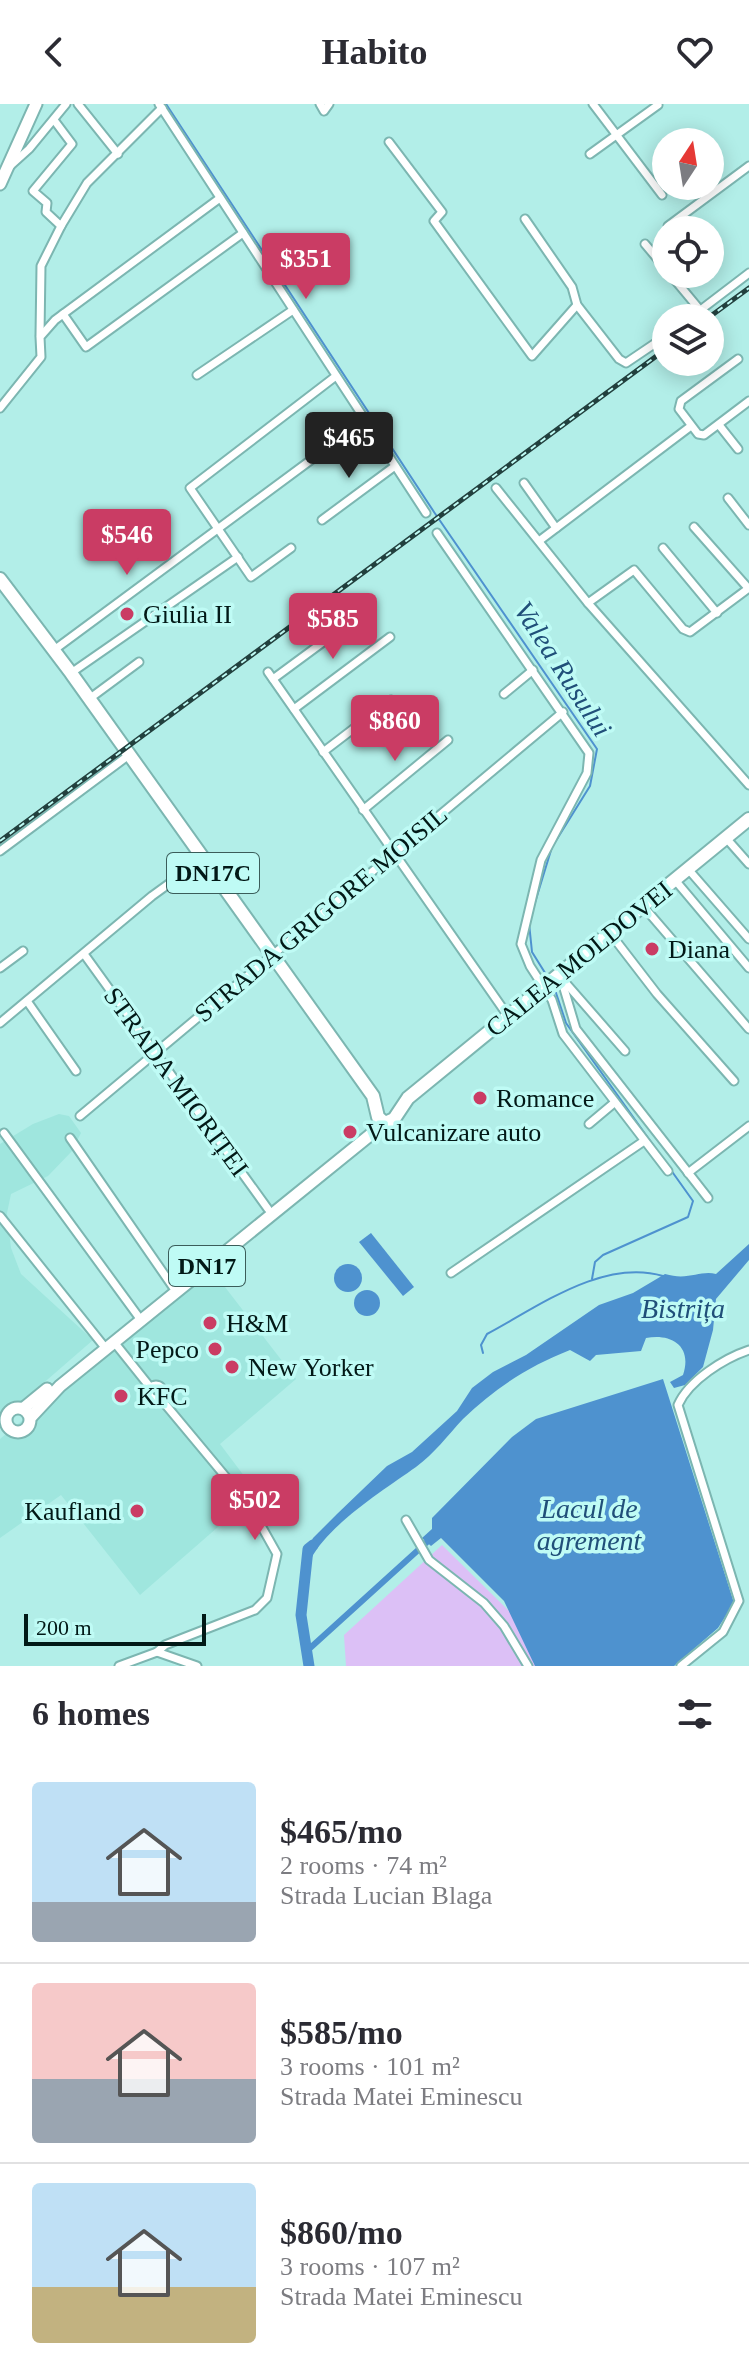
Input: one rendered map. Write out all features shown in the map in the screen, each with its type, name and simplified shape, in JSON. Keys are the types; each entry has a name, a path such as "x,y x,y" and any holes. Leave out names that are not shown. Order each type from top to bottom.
{"highway":[{"name":"DN17C","path":"0,579 71,673 385,1112"},
{"name":"CALEA MOLDOVEI","path":"385,1112 408,1098 554,982 749,819"}],"main road":[{"path":"0,184 36,104"},
{"name":"CALEA MOLDOVEI","path":"108,1344 385,1112"},
{"name":"CALEA MOLDOVEI","path":"28,1412 385,1112"},
{"path":"28,1412 21,1430 4,1429 11,1413 28,1412"}],"street":[{"path":"6,169 29,149 66,104"},
{"path":"78,104 118,154"},
{"path":"320,104 324,111 329,104"},
{"path":"593,104 652,182"},
{"path":"590,154 658,105"},
{"path":"0,408 41,357 41,266 61,226 87,183 118,154 160,106 426,513"},
{"path":"54,120 72,144 33,191 47,203 46,212 61,226"},
{"path":"389,142 442,212 434,221 532,356 577,305"},
{"path":"682,216 749,166"},
{"path":"40,337 55,320 220,198"},
{"path":"525,219 572,287 577,305 622,362 634,360 652,346"},
{"path":"63,314 86,347 243,233"},
{"path":"645,244 652,252"},
{"path":"708,304 749,273"},
{"path":"682,288 695,304"},
{"path":"197,375 293,310"},
{"path":"738,359 681,401 679,409 701,436 749,401"},
{"path":"291,548 251,577 190,488 336,376"},
{"path":"54,650 365,420"},
{"path":"719,425 738,449"},
{"path":"539,541 691,426"},
{"path":"322,520 395,466"},
{"path":"524,483 556,528"},
{"path":"496,488 588,603 749,785"},
{"path":"728,498 749,525"},
{"path":"588,603 631,570 688,632 717,613 749,588 694,527"},
{"path":"437,533 587,745 589,767 544,852 524,922 521,944 554,982 625,1051"},
{"path":"663,548 717,613"},
{"path":"71,673 238,557"},
{"path":"353,620 270,676 508,1016"},
{"path":"294,709 390,637"},
{"path":"89,699 139,662"},
{"path":"504,694 533,670"},
{"path":"323,752 391,700"},
{"name":"STRADA GRIGORE MOISIL","path":"80,1116 563,712"},
{"path":"363,810 448,740"},
{"path":"0,851 129,755"},
{"path":"726,838 749,864"},
{"path":"0,1023 203,859"},
{"path":"688,869 749,939"},
{"path":"675,880 749,968"},
{"path":"643,906 749,1029"},
{"path":"610,933 657,994 734,1081"},
{"path":"0,968 23,951"},
{"name":"STRADA MIORIȚEI","path":"84,954 268,1209"},
{"path":"554,982 552,1000 563,1034 668,1171"},
{"path":"554,982 576,1029 708,1198"},
{"path":"27,1001 76,1071"},
{"path":"589,1124 614,1103"},
{"path":"688,1173 749,1126"},
{"path":"4,1133 138,1316"},
{"path":"70,1138 173,1287"},
{"path":"451,1273 644,1141"},
{"path":"0,1216 108,1344 150,1387 155,1384 162,1387 160,1398 250,1506 277,1554 267,1598 255,1610 119,1666"},
{"path":"681,1666 723,1632 739,1601 678,1405 683,1395 716,1363 749,1350"},
{"path":"406,1520 416,1544 429,1560 484,1603 504,1626 528,1666"},
{"path":"157,1652 197,1666"}],"shaded area":[{"path":"59,1114 69,1116 81,1133 72,1151 48,1176 11,1194 7,1213 11,1248 21,1274 93,1340 17,1406 0,1414 0,1144 33,1124"},
{"path":"208,1265 296,1379 220,1444 257,1493 140,1595 61,1495 0,1538 0,1439"},
{"path":"442,1545 516,1618 538,1666 346,1666 344,1635"}],"water":[{"path":"371,1233 414,1287 403,1296 359,1242"},
{"name":"Bistrița","path":"749,1244 749,1260 716,1299 713,1330 703,1367 685,1385 674,1388 670,1382 683,1375 685,1356 677,1343 663,1337 646,1338 641,1351 596,1355 590,1361 570,1350 555,1356 487,1397 423,1462 330,1533 311,1559 304,1556 313,1538 337,1514 387,1466 412,1452 457,1411 472,1388 493,1372 526,1355 599,1305 633,1293 665,1274 716,1274"},
{"path":"348,1264 358,1268 362,1278 358,1288 348,1292 338,1288 334,1278 338,1268"},
{"path":"367,1290 376,1294 380,1303 376,1312 367,1316 358,1312 354,1303 358,1294"},
{"name":"Lacul de agrement","path":"663,1379 734,1603 718,1628 674,1666 535,1666 504,1601 441,1538 431,1546 422,1538 432,1529 432,1518 512,1437 536,1419"}],"waterway":[{"name":"Valea Rusului","path":"166,104 434,512 597,749 590,786 552,847 533,909"},
{"name":"Valea Rusului","path":"529,923 532,952 547,976"},
{"name":"Valea Rusului","path":"553,984 566,1023 693,1201 688,1217 603,1255 595,1262 592,1279"},
{"path":"483,1353 481,1345 487,1334 572,1288 617,1274 640,1272 663,1276"},
{"path":"309,1649 427,1542"},
{"name":"Bistrița","path":"309,1666 301,1615 308,1549 313,1545"}],"railway":[{"path":"724,306 749,288"},
{"path":"0,841 652,359"}],"place":[{"name":"Giulia II","path":"127,614"},
{"name":"Diana","path":"652,949"},
{"name":"Romance","path":"480,1098"},
{"name":"Vulcanizare auto","path":"350,1132"},
{"name":"H&M","path":"210,1323"},
{"name":"Pepco","path":"215,1349"},
{"name":"New Yorker","path":"232,1367"},
{"name":"KFC","path":"121,1396"},
{"name":"Kaufland","path":"137,1511"}]}
